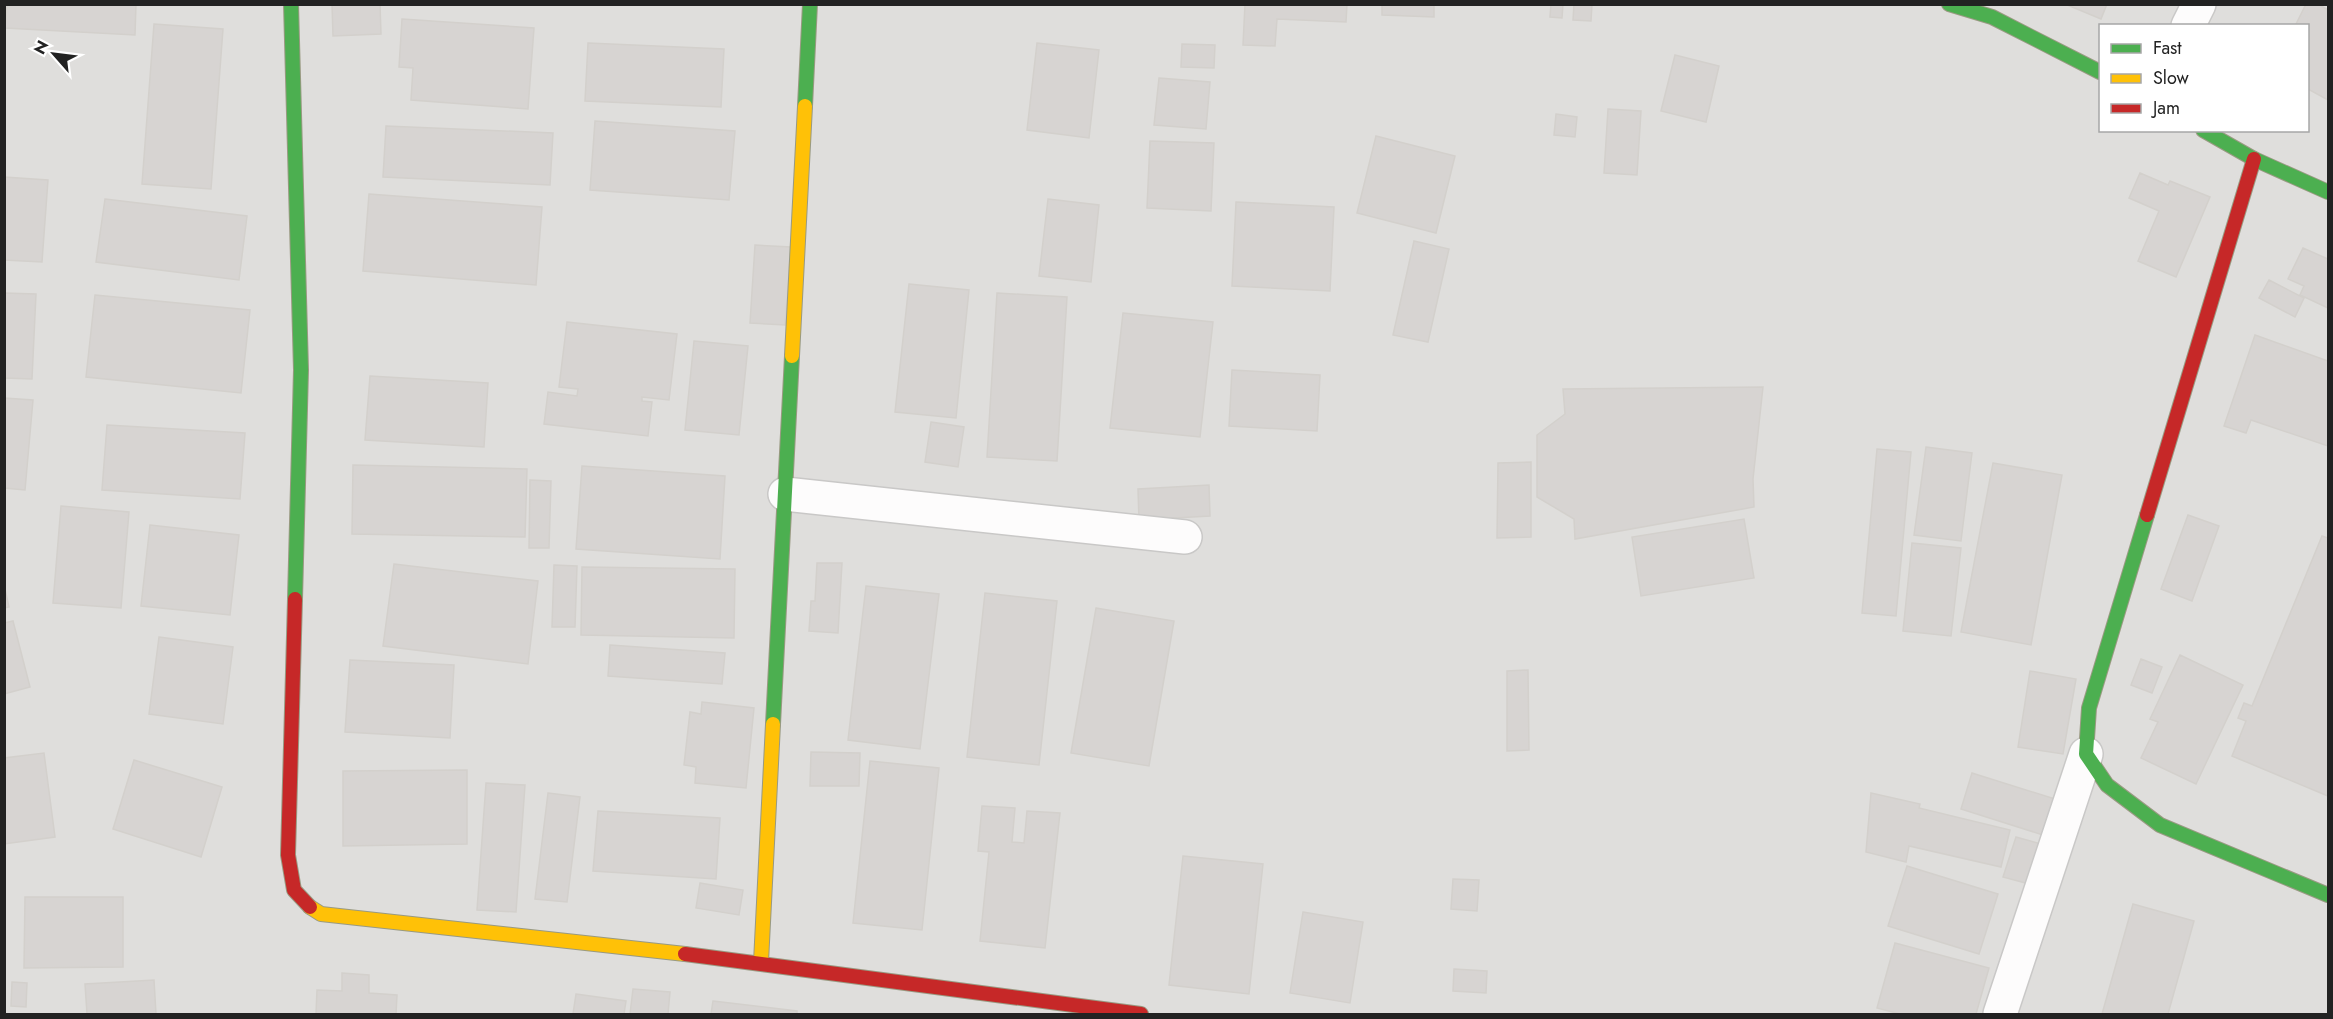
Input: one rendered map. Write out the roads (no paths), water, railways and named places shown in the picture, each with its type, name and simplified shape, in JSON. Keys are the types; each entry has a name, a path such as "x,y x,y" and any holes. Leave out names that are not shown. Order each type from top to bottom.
{"street":[{"path":"291,4 301,370 288,855 292,889 300,902 321,914 761,962 1077,1010 1141,1014"},
{"path":"761,962 810,4"},
{"path":"1949,4 1992,18 2099,72"},
{"path":"2189,24 2199,4"},
{"path":"2207,132 2254,159 2328,192"},
{"path":"2000,1014 2086,754 2089,708 2254,159"},
{"path":"785,494 1185,537"},
{"path":"2086,754 2107,785 2160,825 2328,895"}]}
